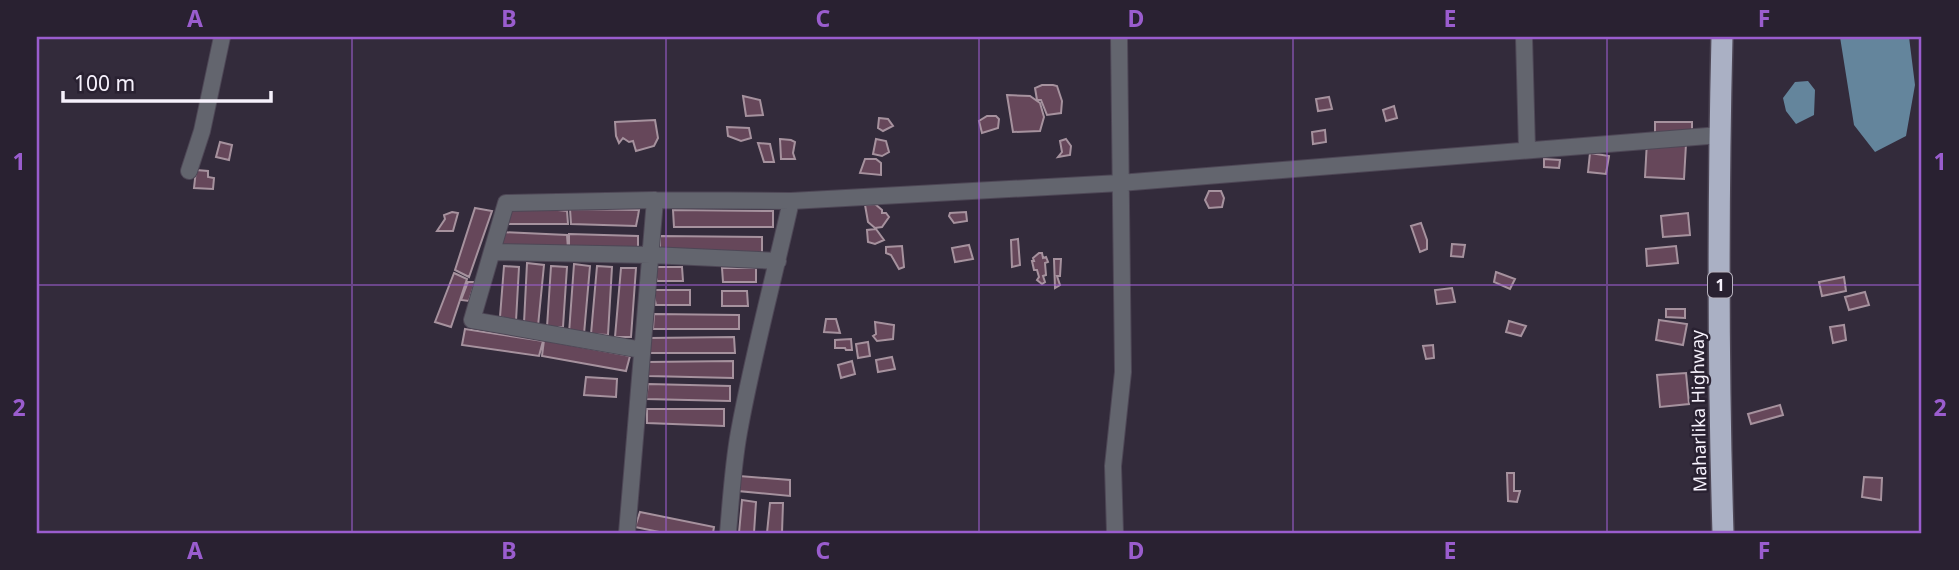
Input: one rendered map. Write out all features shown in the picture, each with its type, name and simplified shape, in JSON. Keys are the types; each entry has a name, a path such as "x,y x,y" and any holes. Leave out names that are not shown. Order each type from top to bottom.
{"highway":[{"name":"Maharlika Highway","path":"1722,37 1720,135 1723,533"}],"street":[{"path":"189,171 202,131 222,37"},
{"path":"1115,533 1114,466 1123,372 1119,37"},
{"path":"1524,37 1527,149"},
{"path":"642,350 472,320 506,203 791,201 1119,183 1720,135"},
{"path":"627,533 655,200"},
{"path":"728,533 739,433 791,201"},
{"path":"493,252 778,261"}],"water":[{"path":"1840,37 1909,37 1915,85 1906,136 1875,152 1854,125"},
{"path":"1808,81 1815,90 1814,115 1796,124 1786,111 1783,98 1795,82"}],"building":[{"path":"1042,85 1057,86 1062,101 1061,113 1047,115 1041,100 1037,100 1035,88"},
{"path":"1007,95 1030,96 1040,103 1044,117 1040,131 1013,132"},
{"path":"743,96 760,100 763,115 746,116"},
{"path":"1329,97 1332,109 1318,111 1316,99"},
{"path":"1394,106 1397,118 1386,121 1383,110"},
{"path":"987,116 996,116 999,119 998,128 982,133 979,121"},
{"path":"879,118 888,119 893,126 883,131 878,128"},
{"path":"655,120 658,138 654,146 636,151 633,141 629,142 623,138 619,143 615,122"},
{"path":"1655,122 1692,122 1692,135 1655,136"},
{"path":"727,127 749,128 751,138 741,141 728,136"},
{"path":"1325,130 1326,142 1313,144 1312,132"},
{"path":"780,139 795,142 795,159 781,159"},
{"path":"876,139 886,141 889,152 882,156 873,154"},
{"path":"1066,139 1071,146 1070,155 1058,157 1062,152 1060,141"},
{"path":"1647,141 1686,144 1684,179 1645,177"},
{"path":"220,142 232,145 229,160 216,157"},
{"path":"758,143 770,144 774,162 764,162"},
{"path":"1590,153 1609,156 1606,174 1588,172"},
{"path":"865,159 876,159 881,163 881,175 860,173"},
{"path":"1544,159 1560,160 1559,168 1544,167"},
{"path":"196,170 208,171 208,177 214,178 213,189 194,188"},
{"path":"1209,191 1221,191 1224,198 1222,207 1209,208 1205,200"},
{"path":"875,204 889,217 882,227 875,228 868,222 865,205"},
{"path":"475,208 492,211 469,277 455,270"},
{"path":"540,208 567,211 568,224 508,224 510,210"},
{"path":"570,209 639,210 636,226 571,224"},
{"path":"673,210 773,211 773,227 674,227"},
{"path":"966,212 967,221 954,223 949,216 950,213"},
{"path":"458,213 453,231 437,231 445,219 444,215"},
{"path":"1688,213 1690,235 1663,237 1661,216"},
{"path":"1421,223 1427,249 1420,252 1411,226"},
{"path":"876,229 884,240 875,244 868,242 867,230"},
{"path":"500,232 567,235 568,249 500,247"},
{"path":"569,234 638,236 638,250 569,248"},
{"path":"660,236 762,237 762,253 660,250"},
{"path":"1018,239 1020,265 1012,267 1011,240"},
{"path":"1452,244 1465,245 1463,257 1451,256"},
{"path":"969,245 973,259 955,262 952,248"},
{"path":"902,246 904,267 899,269 891,255 886,253 886,247"},
{"path":"1676,246 1678,263 1647,266 1646,249"},
{"path":"1042,253 1043,258 1046,257 1048,262 1045,263 1045,282 1042,284 1037,280 1039,277 1032,261"},
{"path":"1054,259 1061,259 1060,276 1057,276 1060,285 1055,288"},
{"path":"527,263 544,265 538,326 524,323"},
{"path":"574,264 590,266 584,334 569,333"},
{"path":"504,266 519,267 516,321 500,317"},
{"path":"551,266 567,267 563,327 547,327"},
{"path":"597,266 612,267 608,335 591,334"},
{"path":"655,267 682,267 683,281 657,281"},
{"path":"621,268 636,268 631,337 615,337"},
{"path":"722,268 756,268 756,282 723,282"},
{"path":"1496,272 1515,279 1510,289 1494,282"},
{"path":"454,273 467,279 451,327 435,322"},
{"path":"1844,277 1846,291 1822,296 1819,282"},
{"path":"468,282 475,282 469,301 461,300"},
{"path":"1452,288 1455,302 1437,304 1435,290"},
{"path":"655,290 690,290 690,305 656,305"},
{"path":"722,291 747,291 748,306 722,306"},
{"path":"1865,292 1869,305 1849,310 1845,297"},
{"path":"1666,309 1685,309 1685,318 1666,317"},
{"path":"654,314 739,315 739,329 653,329"},
{"path":"826,319 836,319 840,333 824,332"},
{"path":"1659,320 1687,324 1683,345 1656,340"},
{"path":"1509,321 1526,326 1521,336 1506,332"},
{"path":"875,322 894,325 893,339 877,341 873,336 876,334"},
{"path":"1844,325 1846,340 1833,343 1830,327"},
{"path":"465,329 543,341 539,356 462,345"},
{"path":"734,337 735,353 649,353 649,338"},
{"path":"851,339 852,350 835,348 835,340"},
{"path":"544,340 630,356 626,371 542,356"},
{"path":"868,342 870,356 858,358 856,344"},
{"path":"1433,345 1434,358 1426,359 1423,346"},
{"path":"892,357 895,369 878,372 876,360"},
{"path":"733,361 733,378 648,376 648,362"},
{"path":"852,361 855,374 841,378 838,365"},
{"path":"1686,373 1689,404 1660,407 1657,375"},
{"path":"586,377 617,379 616,397 584,395"},
{"path":"648,384 730,386 730,401 646,399"},
{"path":"1780,405 1783,415 1751,424 1748,414"},
{"path":"647,409 724,409 724,426 647,423"},
{"path":"1507,473 1514,473 1514,491 1520,491 1517,502 1508,501"},
{"path":"739,476 790,480 790,496 738,491"},
{"path":"1864,477 1882,478 1881,500 1862,497"},
{"path":"742,500 756,502 754,533 739,533"},
{"path":"770,503 783,503 782,533 767,533"},
{"path":"640,512 714,527 713,533 664,533 635,527"}]}
